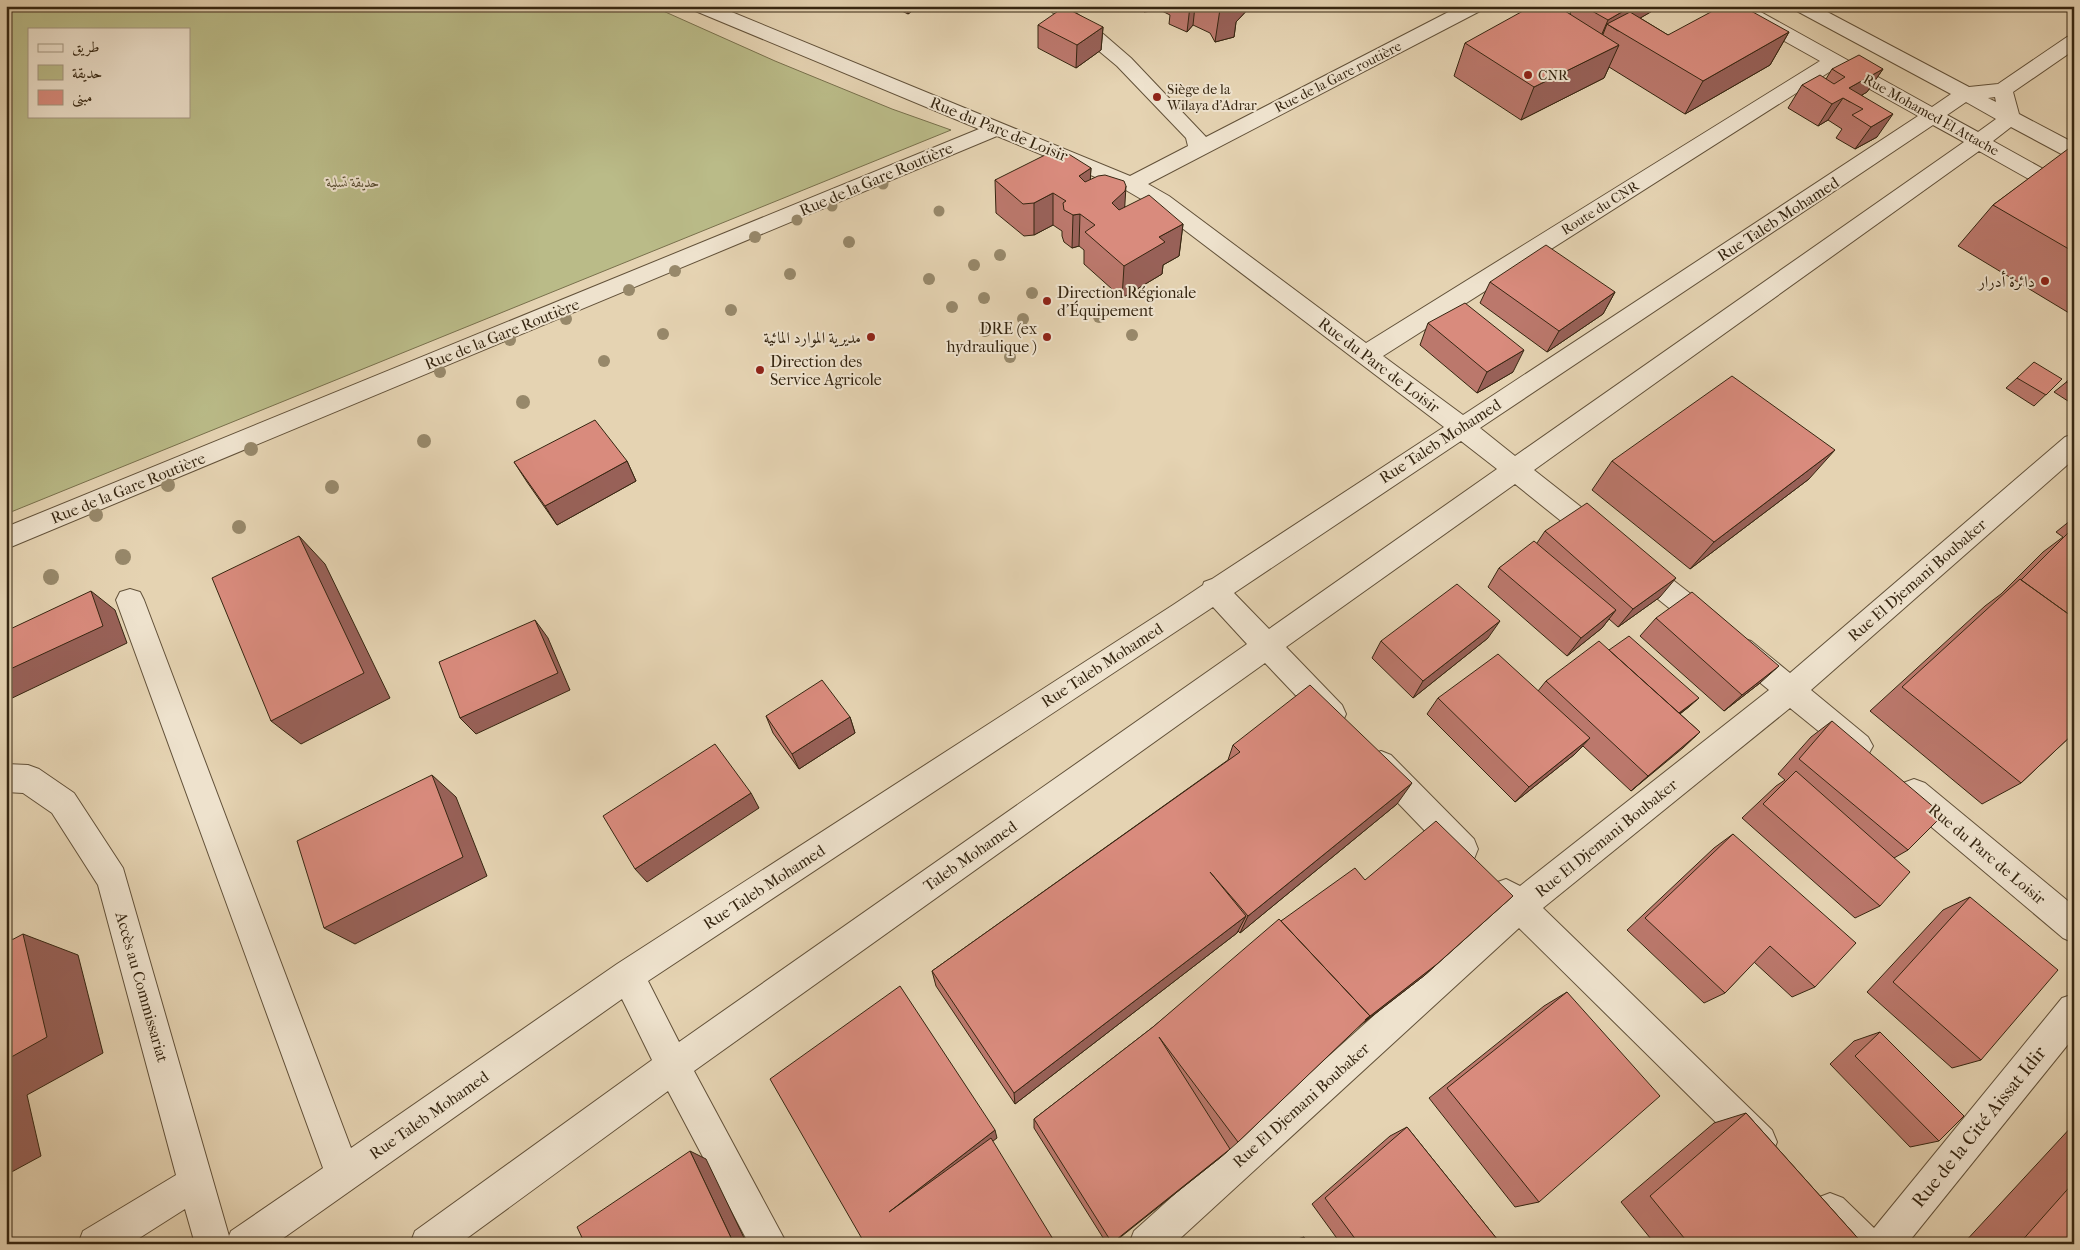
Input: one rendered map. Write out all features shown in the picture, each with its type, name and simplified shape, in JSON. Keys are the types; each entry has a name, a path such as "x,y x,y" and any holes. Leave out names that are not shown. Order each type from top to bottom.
{"street":[{"name":"Rue du Parc de Loisir","path":"700,6 1131,184 1161,201 1516,469 1791,690 1875,761"},
{"path":"1054,6 1087,30 1124,62 1196,136 1200,148"},
{"name":"Rue de la Gare routière","path":"1131,184 1475,6"},
{"name":"Rue Mohamed El Attache","path":"1736,6 2074,195"},
{"path":"1802,6 2074,152"},
{"path":"1965,94 2003,90 2074,42"},
{"name":"Route du CNR","path":"1366,355 1834,61"},
{"path":"2003,90 2010,118"},
{"name":"Rue Taleb Mohamed","path":"244,1244 628,976 1182,613 1965,94"},
{"path":"1266,646 2010,118"},
{"name":"Rue de la Gare Routière","path":"6,538 998,129"},
{"name":"Rue El Djemani Boubaker","path":"1147,1244 1519,907 1791,690 2074,444"},
{"path":"1214,590 1519,907 1779,1161"},
{"path":"130,600 343,1174"},
{"name":"Taleb Mohamed","path":"673,1066 1266,646"},
{"name":"Accès au Commissariat","path":"6,778 28,779 63,803 112,879 213,1244"},
{"name":"Rue du Parc de Loisir","path":"1898,780 2074,927"},
{"path":"628,976 673,1066 769,1244"},
{"name":"Rue de la Cité Aissat Idir","path":"1884,1244 2074,1010"},
{"path":"428,1244 673,1066"},
{"path":"96,1244 197,1182"},
{"path":"1807,1189 1864,1244"}],"green space":[{"name":"حديقة تسلية","path":"6,6 652,6 775,61 892,109 951,130 6,514"}],"building":[{"path":"1218,6 1229,6 1220,9"},
{"path":"1532,6 1557,6 1619,45 1534,87 1465,43"},
{"path":"1583,6 1632,6 1608,20"},
{"path":"1722,6 1742,6 1789,32 1703,81 1607,24 1630,12 1668,35"},
{"path":"1064,7 1103,27 1077,45 1038,25"},
{"path":"1859,55 1883,69 1849,88 1893,114 1871,127 1852,115 1863,109 1843,98 1832,104 1802,85 1820,75 1834,84 1845,77 1832,69"},
{"path":"2074,146 2074,252 1993,205"},
{"path":"1059,148 1091,168 1079,176 1085,182 1105,175 1124,181 1125,191 1112,203 1119,210 1149,195 1183,224 1159,237 1165,242 1124,266 1085,232 1095,225 1080,214 1073,215 1064,210 1063,203 1066,201 1053,193 1034,203 1023,204 995,180"},
{"path":"1546,245 1615,292 1559,331 1490,282"},
{"path":"1465,303 1524,350 1487,372 1428,323"},
{"path":"2034,362 2062,379 2046,395 2017,378"},
{"path":"1732,376 1835,450 1714,542 1612,461"},
{"path":"2074,376 2074,386 2066,382"},
{"path":"595,420 627,461 545,506 514,462"},
{"path":"1587,503 1676,578 1633,609 1545,531"},
{"path":"2074,518 2074,526 2069,522"},
{"path":"2068,533 2074,537 2074,618 2021,580"},
{"path":"299,536 364,673 271,721 212,578"},
{"path":"1534,541 1616,610 1581,638 1499,568"},
{"path":"2020,579 2074,618 2074,733 2021,783 1902,687"},
{"path":"1457,584 1500,621 1423,681 1381,641"},
{"path":"91,591 103,626 6,671 6,631"},
{"path":"1692,592 1779,666 1742,695 1656,618"},
{"path":"535,620 558,673 460,718 439,662"},
{"path":"1629,636 1699,698 1679,713 1609,650"},
{"path":"1599,641 1700,732 1648,776 1546,681"},
{"path":"1498,654 1590,738 1529,787 1438,698"},
{"path":"822,680 850,717 792,754 766,716"},
{"path":"1310,685 1412,783 1248,916 1210,872 1246,916 1014,1093 932,971 1240,752 1233,745"},
{"path":"1832,721 1943,815 1908,850 1799,759"},
{"path":"715,744 751,793 635,869 603,816"},
{"path":"1796,771 1910,872 1880,906 1763,804"},
{"path":"432,775 463,857 324,928 297,841"},
{"path":"1436,821 1513,896 1437,964 1365,1020 1370,1016 1281,921 1355,868 1365,880"},
{"path":"1733,834 1856,943 1815,987 1770,946 1725,993 1645,918"},
{"path":"1970,897 2058,970 1981,1060 1893,982"},
{"path":"1279,919 1370,1016 1238,1142 1159,1037 1230,1149 1112,1243 1034,1119 1153,1027"},
{"path":"23,934 47,1037 6,1060 6,943"},
{"path":"900,986 995,1130 889,1212 991,1138 1056,1244 865,1244 770,1079"},
{"path":"1567,992 1660,1096 1539,1202 1447,1088"},
{"path":"1880,1032 1964,1116 1939,1141 1855,1056"},
{"path":"1746,1113 1863,1244 1689,1244 1650,1196"},
{"path":"1407,1127 1501,1244 1359,1244 1325,1198"},
{"path":"690,1151 734,1244 585,1244 577,1227"},
{"path":"2074,1182 2074,1244 2019,1244"},
{"path":"1304,1237 1309,1244 1296,1244"}],"place":[{"name":"CNR","path":"1528,75"},
{"name":"Siège de la Wilaya d'Adrar","path":"1157,97"},
{"name":"دائرة أدرار","path":"2045,281"},
{"name":"Direction Régionale d'Équipement","path":"1047,301"},
{"name":"مديرية الموارد المائية","path":"871,337"},
{"name":"DRE (ex hydraulique )","path":"1047,337"},
{"name":"Direction des Service Agricole","path":"760,370"}]}
